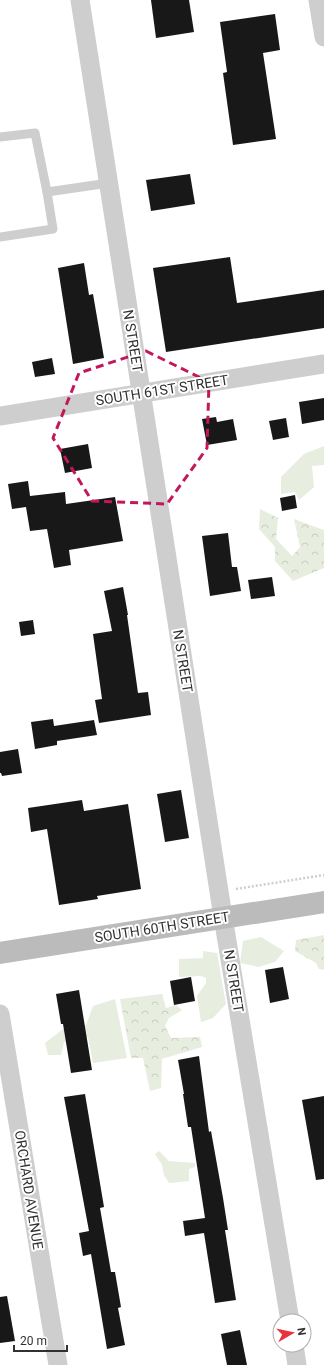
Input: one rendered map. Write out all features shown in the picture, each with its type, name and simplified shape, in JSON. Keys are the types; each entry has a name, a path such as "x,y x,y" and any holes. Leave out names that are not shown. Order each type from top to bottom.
{"main road":[{"name":"SOUTH 60TH STREET","path":"0,953 324,902"}],"street":[{"name":"N STREET","path":"80,0 223,917 289,1313"},
{"path":"318,0 324,37"},
{"name":"SOUTH 61ST STREET","path":"0,416 324,364"},
{"name":"ORCHARD AVENUE","path":"0,1014 58,1365"},
{"path":"295,1353 297,1365"}],"lane":[{"path":"0,137 35,133 53,229 0,237"},
{"path":"47,192 108,183"}],"path":[{"path":"219,891 324,875"}],"highlighted area":[{"path":"146,351 209,382 207,448 167,504 92,501 53,438 79,373"}],"green space":[{"path":"324,446 324,465 312,466 314,487 299,500 295,492 281,494 281,477 304,454"},
{"path":"260,509 278,518 276,539 292,556 300,547 294,519 324,530 324,568 293,581 275,561 275,547 259,529"},
{"path":"324,935 324,970 319,969 316,963 295,951 296,940"},
{"path":"261,937 284,951 275,962 259,967 240,963 243,941"},
{"path":"203,951 217,953 226,1004 213,1018 201,1022 197,996 206,983 206,978 201,976 179,977 179,959 203,958"},
{"path":"162,994 166,1008 176,1005 182,1010 169,1018 165,1026 171,1038 200,1037 202,1047 162,1059 161,1088 150,1091 143,1058 131,1058 120,999"},
{"path":"115,999 127,1058 93,1063 88,1037 64,1042 61,1055 48,1055 45,1043 63,1029 86,1025 93,1006"},
{"path":"159,1151 169,1161 195,1163 195,1167 189,1169 189,1181 169,1183 164,1175 162,1165 155,1154"}],"building":[{"path":"151,0 189,0 194,32 156,38"},
{"path":"275,14 280,50 263,53 276,139 233,145 223,73 227,72 220,22"},
{"path":"190,174 195,204 151,211 146,180"},
{"path":"230,257 237,303 324,290 324,328 166,352 153,268"},
{"path":"84,263 89,295 93,294 104,358 73,364 58,268"},
{"path":"52,358 55,374 35,377 32,362"},
{"path":"324,398 324,420 302,424 299,402"},
{"path":"216,417 217,422 233,419 237,440 207,445 202,419"},
{"path":"286,418 289,437 273,440 269,421"},
{"path":"88,444 92,468 65,473 60,449"},
{"path":"28,481 30,496 65,492 66,504 115,497 123,541 69,550 71,565 54,568 47,529 30,531 26,507 12,509 8,484"},
{"path":"295,495 297,508 282,511 280,498"},
{"path":"228,533 232,567 237,567 241,591 210,596 202,536"},
{"path":"272,577 275,596 251,599 248,580"},
{"path":"123,587 138,693 148,692 151,715 99,723 95,700 102,699 93,634 112,631 104,591"},
{"path":"33,620 35,634 21,636 19,622"},
{"path":"53,719 54,726 94,720 97,735 57,741 57,745 35,749 31,722"},
{"path":"18,749 22,773 2,776 0,773 0,752"},
{"path":"181,790 189,838 165,842 157,794"},
{"path":"82,800 84,811 128,804 141,889 97,896 98,899 59,905 47,829 31,832 28,808"},
{"path":"283,967 289,999 270,1003 265,970"},
{"path":"191,977 195,1001 174,1005 170,981"},
{"path":"79,990 92,1070 71,1073 63,1024 61,1024 56,994"},
{"path":"199,1056 209,1132 211,1131 228,1230 225,1230 236,1300 215,1303 204,1233 185,1236 183,1221 205,1218 191,1127 188,1127 178,1060"},
{"path":"85,1094 104,1207 100,1208 111,1272 115,1272 121,1307 118,1308 125,1345 107,1349 91,1254 83,1256 79,1233 89,1231 64,1097"},
{"path":"324,1096 324,1179 316,1180 302,1100"},
{"path":"7,1296 15,1341 0,1343 0,1297"},
{"path":"240,1330 247,1365 227,1365 221,1334"}]}
